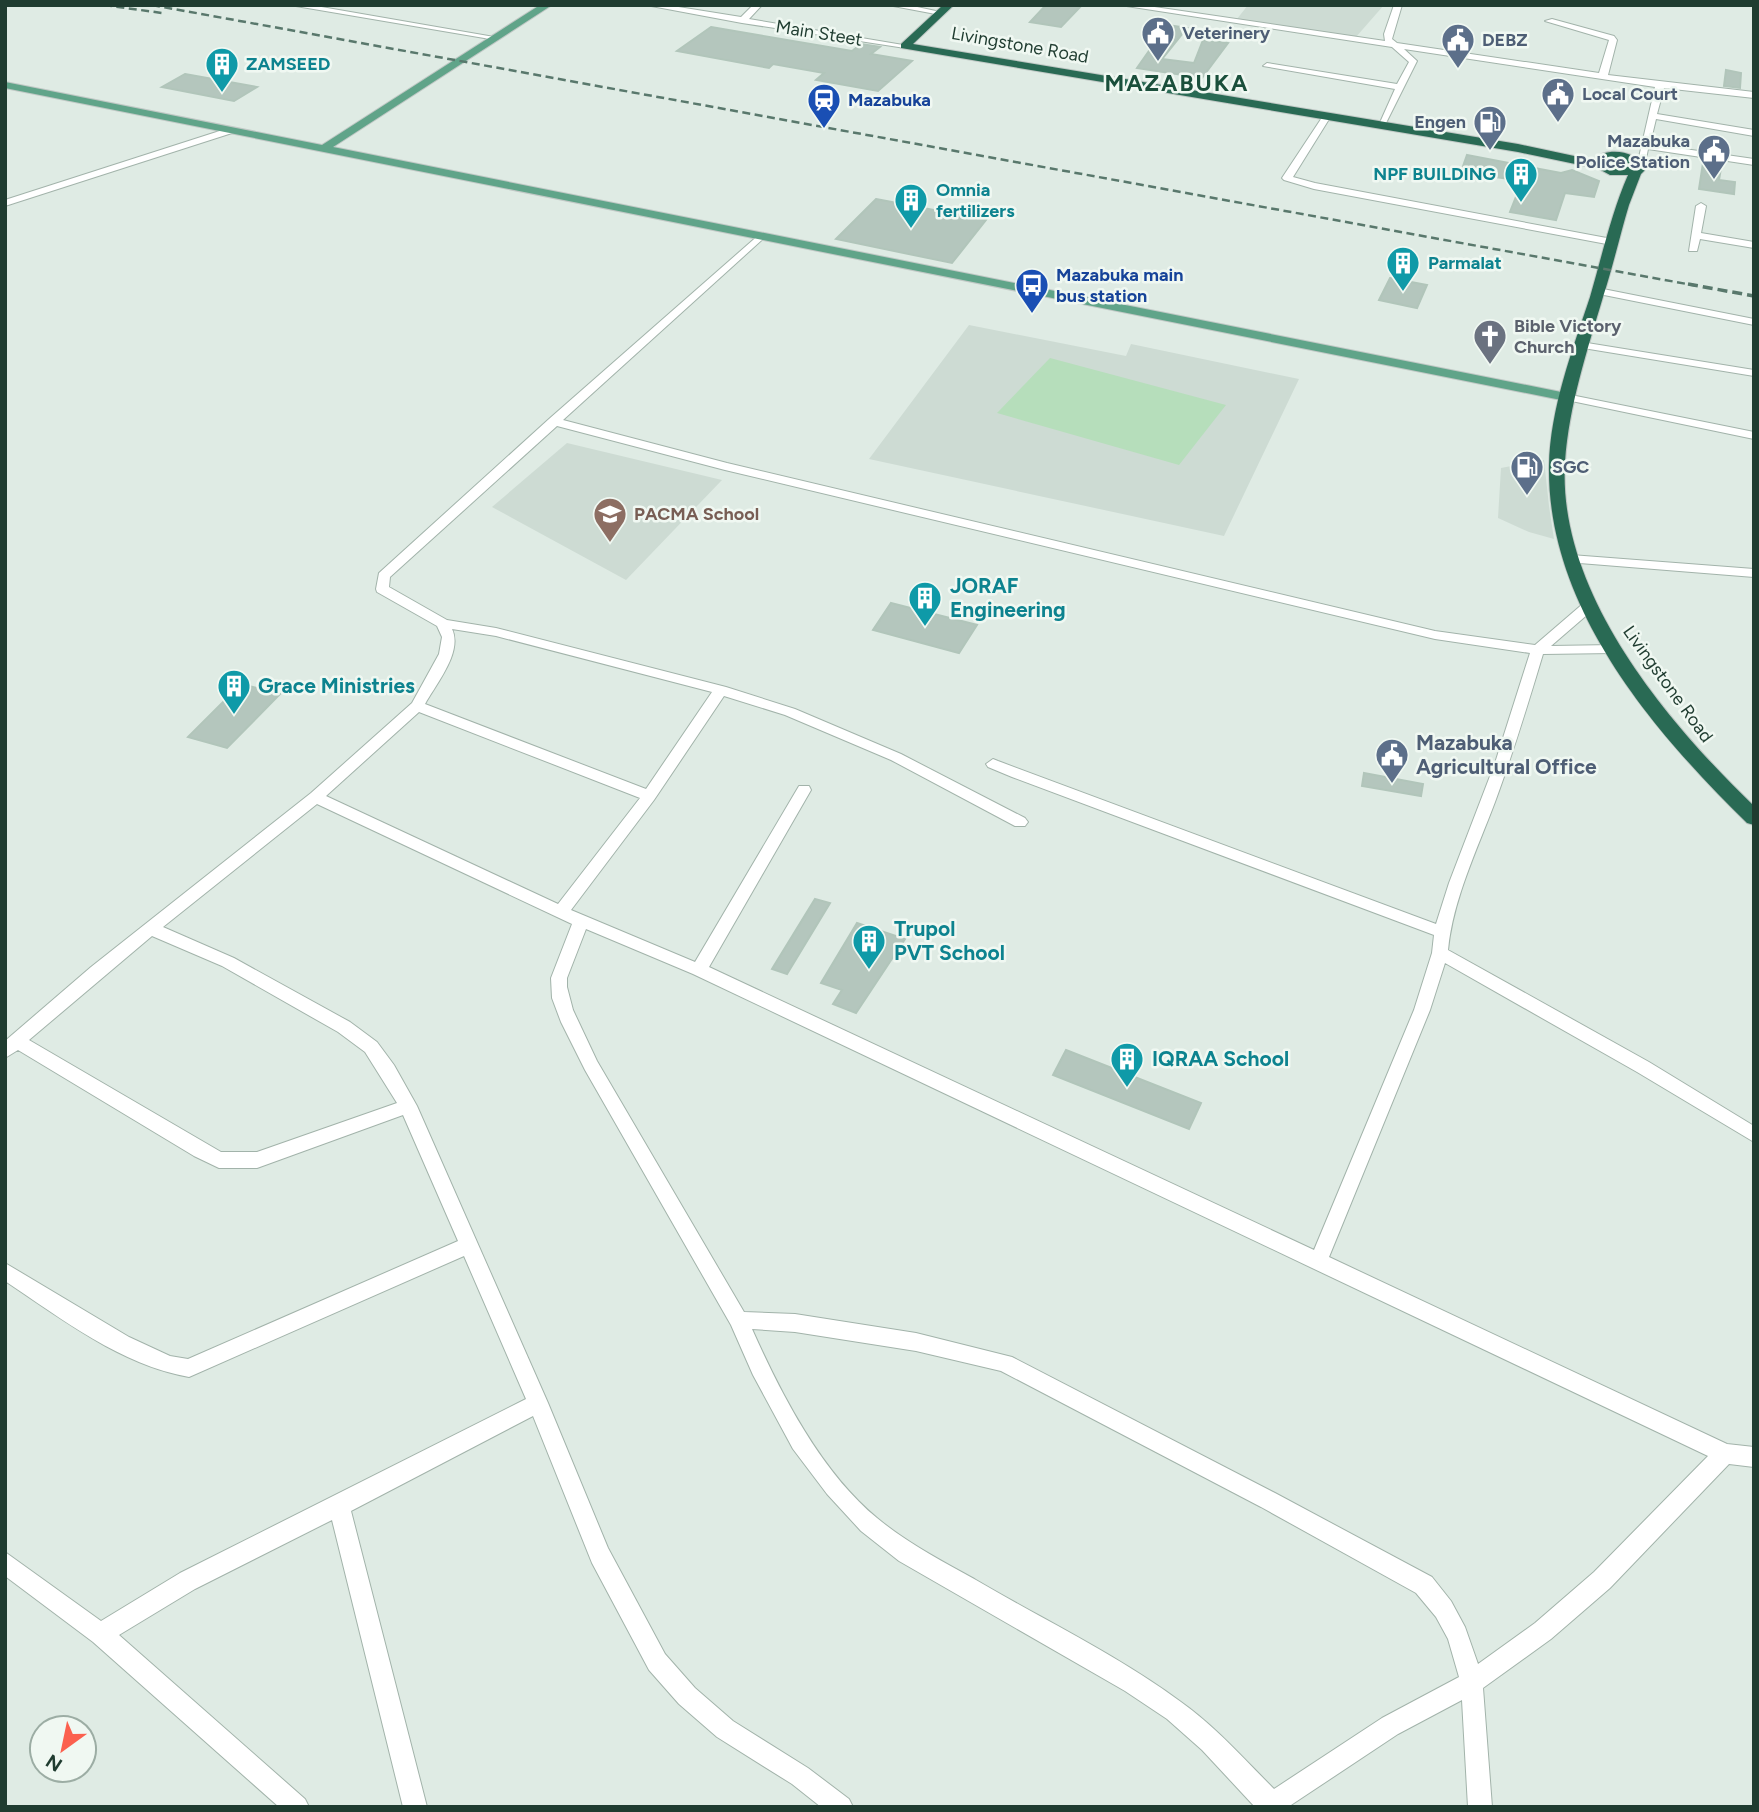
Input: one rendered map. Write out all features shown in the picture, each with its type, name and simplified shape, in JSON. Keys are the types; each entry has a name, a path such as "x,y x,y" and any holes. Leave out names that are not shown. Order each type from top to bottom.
{"highway":[{"name":"Livingstone Road","path":"905,46 945,9"},
{"name":"Livingstone Road","path":"905,46 1518,148 1599,165 1616,173 1638,168"},
{"name":"Livingstone Road","path":"1518,148 1619,156 1638,168"},
{"path":"1599,165 1599,159 1619,156"},
{"name":"Livingstone Road","path":"1638,168 1627,192 1566,397 1556,466 1564,538 1590,605 1614,649 1679,739 1725,791 1754,818"},
{"path":"1616,173 1627,192"}],"main road":[{"path":"323,149 547,5"},
{"path":"5,85 1566,397"}],"street":[{"path":"294,5 496,38"},
{"name":"Main Steet","path":"650,5 905,46"},
{"path":"742,21 758,5"},
{"path":"892,5 945,9"},
{"path":"1124,5 1660,85 1754,95"},
{"path":"1381,125 1412,61 1388,40 1398,5"},
{"path":"1549,21 1614,40 1603,76"},
{"path":"1267,65 1401,87"},
{"path":"1638,168 1646,148 1660,85"},
{"path":"1327,116 1287,178 1314,186 1612,242"},
{"path":"1653,116 1754,133"},
{"path":"5,203 229,131"},
{"path":"1619,156 1646,148 1754,162"},
{"path":"1693,249 1701,206"},
{"path":"1696,235 1754,245"},
{"path":"761,236 384,576 382,589 443,624 496,632 721,690 810,719 856,738 1020,822"},
{"path":"1598,291 1754,322"},
{"path":"1581,345 1754,373"},
{"path":"1566,397 1754,436"},
{"path":"553,421 738,470 1435,635 1538,650 1614,649"},
{"path":"1571,559 1754,573"},
{"path":"1318,1262 1403,1059 1440,953 1442,932 1457,883 1502,763 1538,650 1590,605"},
{"path":"408,1106 257,1160 219,1160 11,1046 89,978 316,797 417,706 446,654 449,637 443,624"},
{"path":"561,911 649,796 721,690"},
{"path":"417,706 649,796"},
{"path":"993,764 1081,799 1181,833 1370,908 1442,932"},
{"path":"699,971 804,790"},
{"path":"316,797 581,921 699,971 1725,1454 1754,1457"},
{"path":"581,921 559,980 560,996 591,1065 738,1320 760,1369 800,1442 834,1488 868,1524 907,1553 1133,1683 1175,1711 1210,1742 1269,1805 1390,1726 1471,1683 1543,1631 1602,1580 1725,1454"},
{"path":"152,929 228,962 344,1027 371,1047 388,1070 408,1106 538,1403 600,1555 657,1662 687,1696 725,1729 800,1776 841,1807"},
{"path":"1440,953 1643,1067 1754,1135"},
{"path":"5,1271 144,1355 176,1368 189,1368 469,1245"},
{"path":"738,1320 795,1323 916,1342 1005,1363 1424,1585 1442,1604 1466,1653 1471,1683 1480,1807"},
{"path":"100,1634 195,1575 339,1506 538,1403"},
{"path":"339,1506 415,1807"},
{"path":"5,1563 100,1634 297,1807"}],"shaded area":[{"path":"1248,5 1384,5 1356,37 1237,19"},
{"path":"969,325 1126,356 1131,344 1299,379 1224,536 869,459"},
{"name":"PACMA School","path":"567,443 722,480 626,580 492,507"},
{"path":"1544,460 1554,539 1529,532 1498,518 1501,468"}],"green space":[{"path":"1050,358 1226,405 1179,465 997,413"}],"building":[{"path":"1046,5 1082,5 1061,27 1030,22"},
{"path":"1155,23 1187,28 1162,59 1194,63 1203,40 1228,43 1202,78 1137,68 1158,38 1144,35"},
{"path":"711,27 852,51 861,44 880,47 871,54 912,61 878,91 816,80 824,73 773,64 769,68 677,51"},
{"path":"1726,70 1741,73 1740,88 1724,86"},
{"name":"ZAMSEED","path":"185,74 257,87 234,101 162,87"},
{"path":"1467,155 1561,173 1572,170 1599,181 1594,197 1565,193 1556,220 1510,212 1521,184 1508,182 1509,179 1461,172"},
{"name":"Mazabuka Police Station","path":"1703,163 1721,168 1719,180 1735,182 1734,194 1699,189"},
{"name":"Omnia fertilizers","path":"876,199 986,220 952,263 836,239"},
{"name":"Parmalat","path":"1390,278 1427,285 1417,308 1379,300"},
{"name":"JORAF Engineering","path":"891,603 977,625 959,653 873,630"},
{"name":"Grace Ministries","path":"241,684 280,694 227,748 188,737"},
{"name":"Mazabuka Agricultural Office","path":"1364,773 1423,784 1421,796 1362,786"},
{"path":"815,899 830,903 787,974 772,969"},
{"path":"857,923 905,939 856,1013 833,1004 842,990 821,983"},
{"name":"IQRAA School","path":"1066,1050 1201,1103 1189,1129 1053,1075"}],"railway":[{"path":"104,5 162,13"},
{"path":"152,5 1698,286"},
{"path":"1688,284 1754,296"}],"place":[{"name":"Veterinery","path":"1158,63"},
{"name":"DEBZ","path":"1458,70"},
{"name":"ZAMSEED","path":"222,94"},
{"name":"Local Court","path":"1558,124"},
{"name":"Mazabuka","path":"824,130"},
{"name":"Engen","path":"1490,152"},
{"name":"Mazabuka Police Station","path":"1714,181"},
{"name":"NPF BUILDING","path":"1521,204"},
{"name":"Omnia fertilizers","path":"911,230"},
{"name":"Parmalat","path":"1403,293"},
{"name":"Mazabuka main bus station","path":"1032,315"},
{"name":"Bible Victory Church","path":"1490,366"},
{"name":"SGC","path":"1527,497"},
{"name":"PACMA School","path":"610,544"},
{"name":"JORAF Engineering","path":"925,628"},
{"name":"Grace Ministries","path":"234,716"},
{"name":"Mazabuka Agricultural Office","path":"1392,785"},
{"name":"Trupol PVT School","path":"869,971"},
{"name":"IQRAA School","path":"1127,1089"}],"district":[{"name":"MAZABUKA","path":"1177,83"}]}
